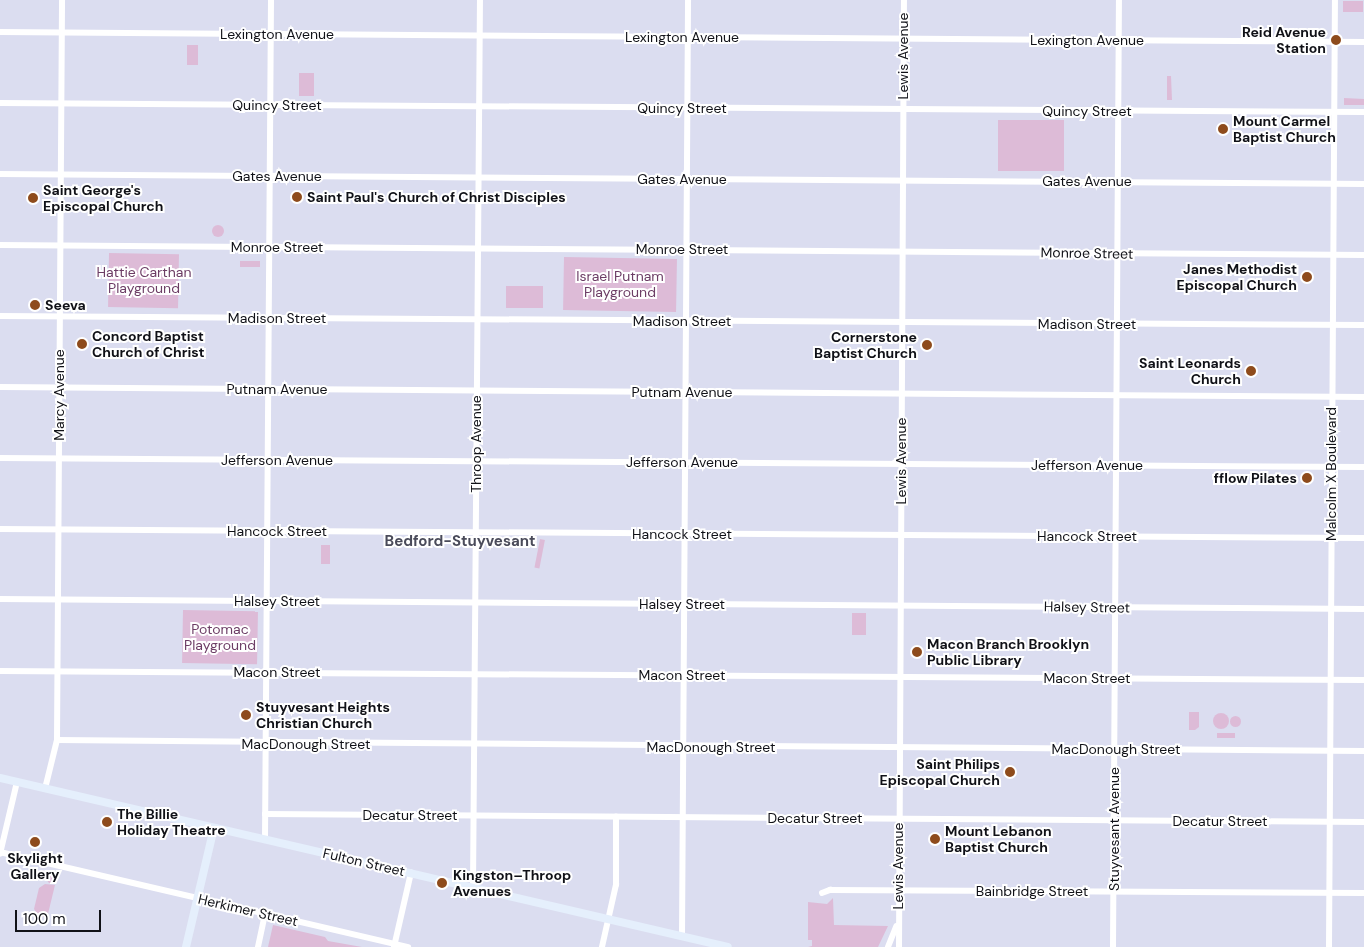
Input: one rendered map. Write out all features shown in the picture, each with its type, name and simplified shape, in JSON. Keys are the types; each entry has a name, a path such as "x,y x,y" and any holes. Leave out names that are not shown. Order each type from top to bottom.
{"main road":[{"name":"Fulton Street","path":"0,778 728,947"},
{"path":"186,947 214,828"}],"street":[{"name":"Marcy Avenue","path":"46,788 57,740 62,0"},
{"path":"265,840 271,0"},
{"name":"Throop Avenue","path":"473,888 480,0"},
{"path":"682,936 688,0"},
{"name":"Lewis Avenue","path":"899,947 898,819 904,0"},
{"path":"1119,0 1119,40"},
{"name":"Malcolm X Boulevard","path":"1329,947 1335,0"},
{"name":"Lexington Avenue","path":"0,32 1364,42"},
{"name":"Stuyvesant Avenue","path":"1113,947 1119,40"},
{"name":"Quincy Street","path":"0,103 1364,112"},
{"name":"Gates Avenue","path":"0,174 1364,184"},
{"name":"Monroe Street","path":"0,245 1364,255"},
{"name":"Madison Street","path":"0,316 1364,326"},
{"name":"Putnam Avenue","path":"0,387 1364,397"},
{"name":"Jefferson Avenue","path":"0,458 1364,467"},
{"name":"Hancock Street","path":"0,529 1364,538"},
{"name":"Halsey Street","path":"0,599 1364,609"},
{"name":"Macon Street","path":"0,671 1364,680"},
{"name":"MacDonough Street","path":"57,740 1364,751"},
{"path":"0,853 17,782"},
{"name":"Decatur Street","path":"265,814 1364,822"},
{"path":"602,947 616,885 616,817"},
{"name":"Herkimer Street","path":"0,853 408,947"},
{"path":"394,945 411,873"},
{"name":"Bainbridge Street","path":"822,892 830,890 898,890 1364,893"},
{"path":"258,947 265,914"},
{"name":"Lewis Avenue","path":"888,947 898,923"}],"green space":[{"path":"1343,1 1363,1 1363,12 1343,12"},
{"path":"187,45 198,45 198,65 187,65"},
{"path":"299,73 314,73 314,96 299,96"},
{"path":"1167,76 1171,76 1172,100 1167,100"},
{"path":"1344,98 1364,99 1364,105 1344,105"},
{"path":"998,120 1064,120 1064,171 998,171"},
{"path":"216,225 220,225 224,231 220,237 216,237 212,233 212,229"},
{"name":"Hattie Carthan Playground","path":"109,253 179,254 178,308 108,307"},
{"name":"Israel Putnam Playground","path":"564,257 677,259 676,312 563,310"},
{"path":"240,261 260,261 260,267 240,267"},
{"path":"506,286 543,286 543,308 506,308"},
{"path":"540,539 545,540 539,568 534,567"},
{"path":"321,545 330,545 330,564 321,564"},
{"name":"Potomac Playground","path":"183,610 258,611 257,664 182,663"},
{"path":"852,613 866,613 866,635 852,635"},
{"path":"1189,712 1199,712 1199,727 1195,730 1189,730"},
{"path":"1221,713 1229,721 1221,729 1213,721"},
{"path":"1233,716 1237,716 1240,721 1239,725 1233,726 1230,723 1230,719"},
{"path":"1217,733 1235,733 1235,738 1217,738"},
{"path":"52,872 58,878 52,884 46,878"},
{"path":"45,884 55,885 47,918 38,915 34,909 39,888"},
{"path":"833,898 834,925 888,926 878,947 808,947 812,946 812,940 808,940 808,902 827,904"},
{"path":"273,925 325,937 328,941 362,947 268,947"}],"place":[{"name":"Reid Avenue Station","path":"1336,40"},
{"name":"Mount Carmel Baptist Church","path":"1223,129"},
{"name":"Saint Paul's Church of Christ Disciples","path":"297,197"},
{"name":"Saint George's Episcopal Church","path":"33,198"},
{"name":"Janes Methodist Episcopal Church","path":"1307,277"},
{"name":"Seeva","path":"35,305"},
{"name":"Concord Baptist Church of Christ","path":"82,344"},
{"name":"Cornerstone Baptist Church","path":"927,345"},
{"name":"Saint Leonards Church","path":"1251,371"},
{"name":"fflow Pilates","path":"1307,478"},
{"name":"Macon Branch Brooklyn Public Library","path":"917,652"},
{"name":"Stuyvesant Heights Christian Church","path":"246,715"},
{"name":"Saint Philips Episcopal Church","path":"1010,772"},
{"name":"The Billie Holiday Theatre","path":"107,822"},
{"name":"Mount Lebanon Baptist Church","path":"935,839"},
{"name":"Skylight Gallery","path":"35,842"},
{"name":"Kingston–Throop Avenues","path":"442,883"}],"district":[{"name":"Bedford-Stuyvesant","path":"460,542"}]}
